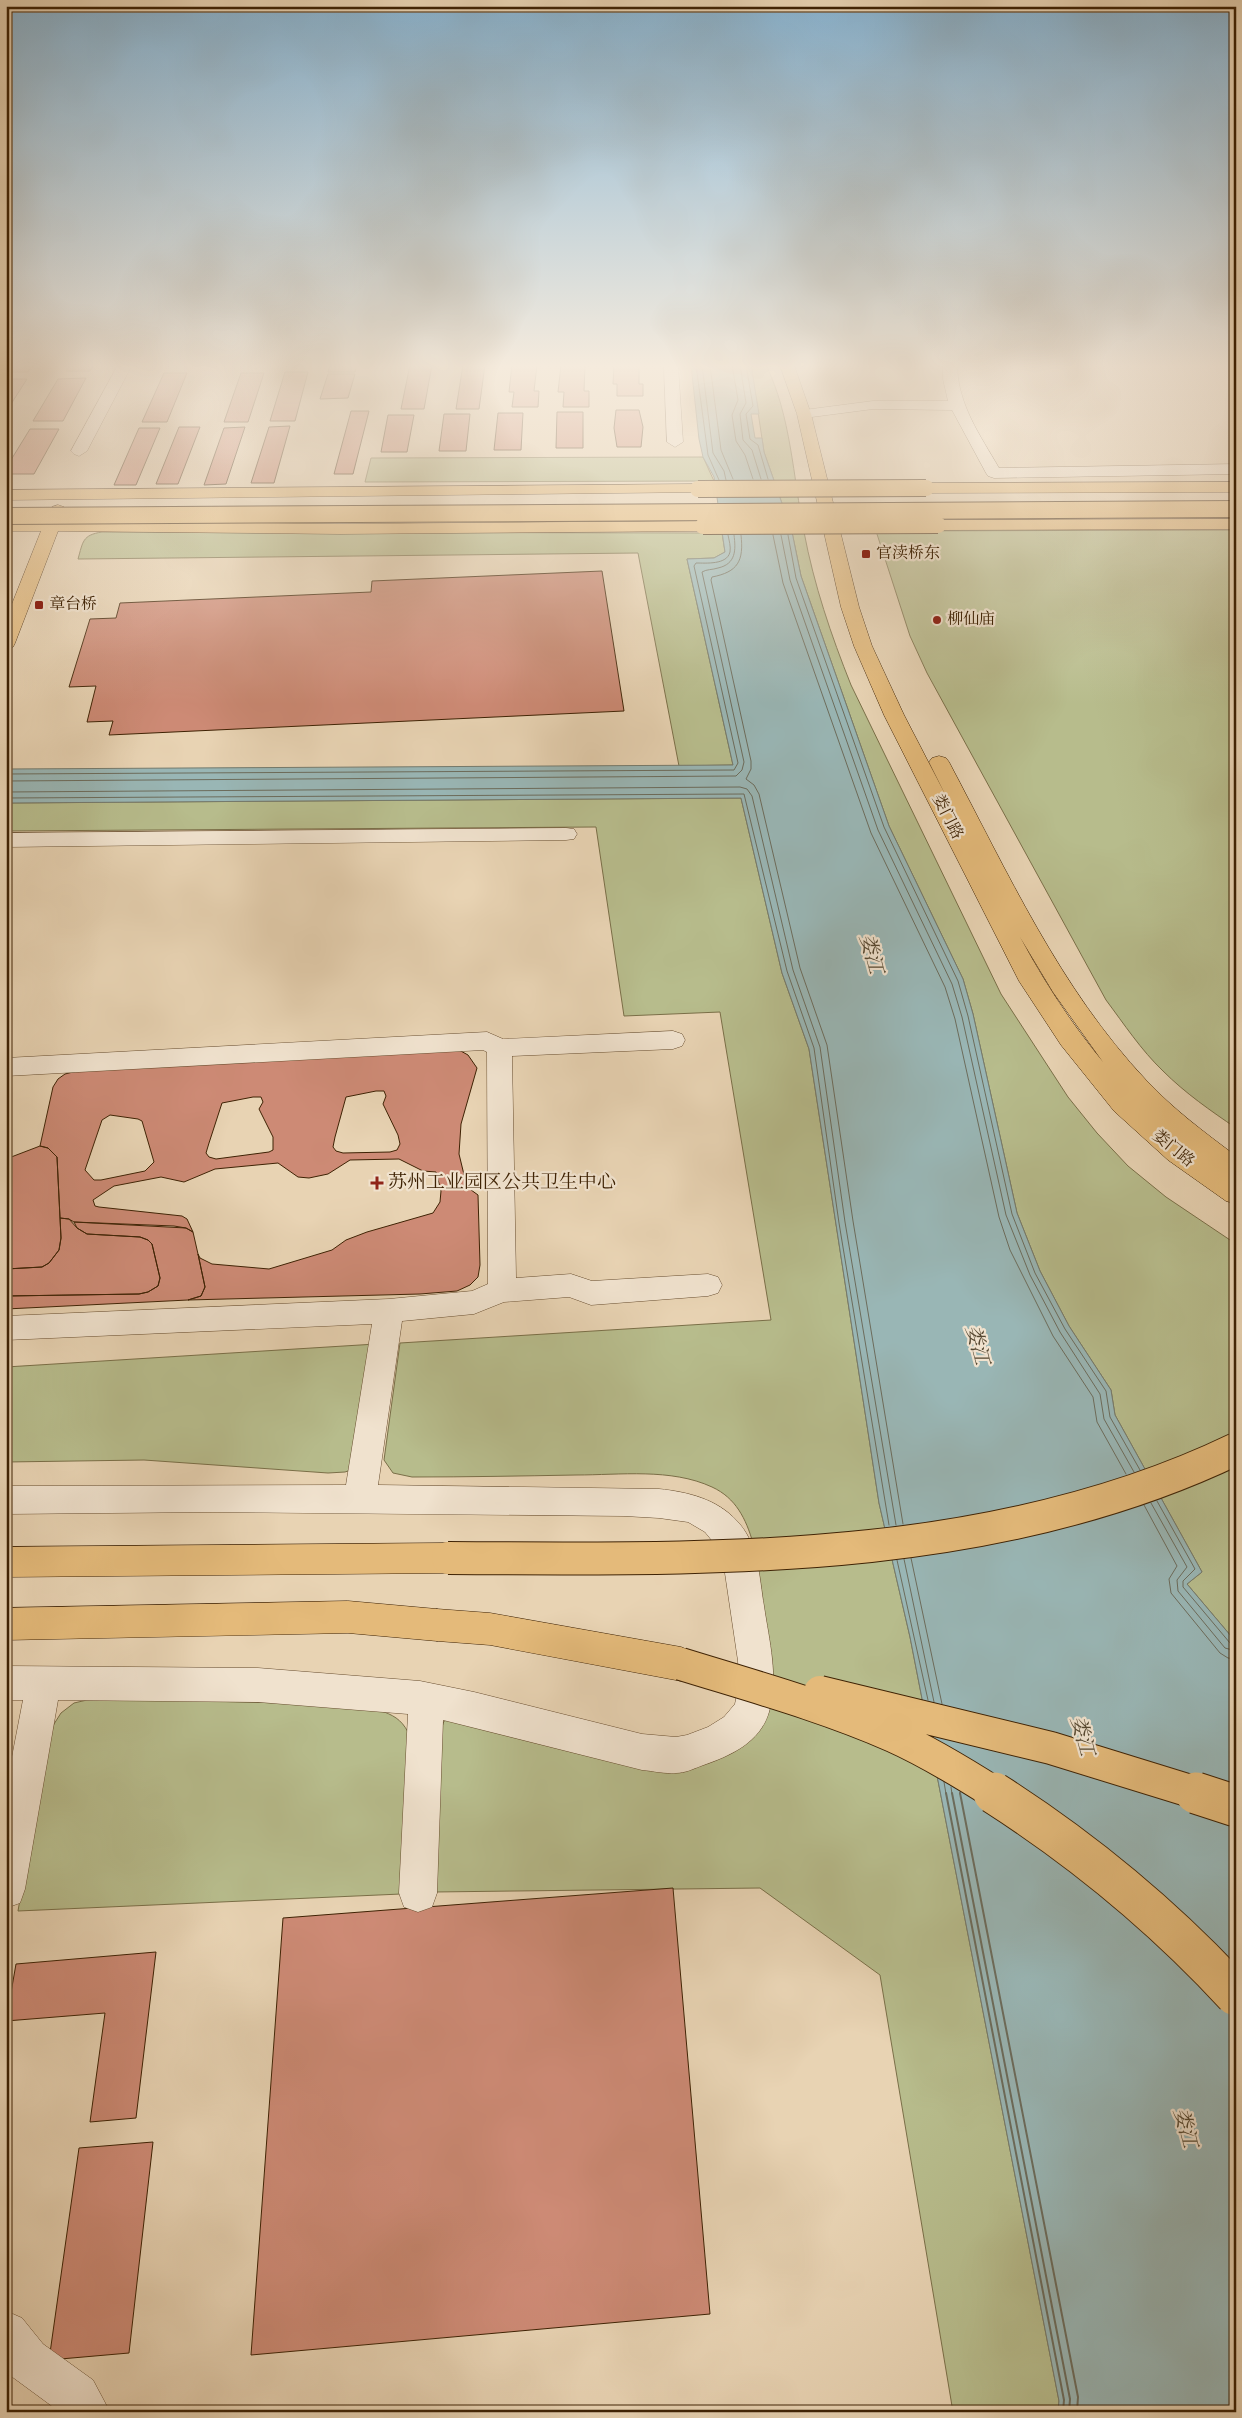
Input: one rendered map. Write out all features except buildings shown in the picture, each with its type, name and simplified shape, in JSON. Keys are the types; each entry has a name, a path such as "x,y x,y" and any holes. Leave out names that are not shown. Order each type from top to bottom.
{"main road":[{"name":"娄门路","path":"824,478 850,607 863,646 894,715 1032,981 1070,1039 1124,1104 1177,1153 1236,1194"},
{"name":"娄门路","path":"830,478 882,645 914,714 1044,960 1080,1017 1128,1078 1176,1126 1236,1170"},
{"path":"11,498 65,495 362,491 1236,487"},
{"path":"6,643 50,526 65,495"},
{"path":"11,498 1236,497"},
{"path":"11,498 6,524 50,526 350,529 1236,524"},
{"path":"6,516 1236,509"},
{"path":"6,1562 696,1558 863,1549 999,1528 1081,1508 1158,1482 1236,1449"},
{"path":"6,1624 348,1617 490,1629 834,1694 1050,1748 1140,1774 1236,1806"},
{"path":"681,1664 825,1708 894,1737 974,1780 1083,1854 1123,1885 1172,1930 1236,1995"}],"street":[{"path":"6,840 566,834"},
{"path":"6,1067 487,1041 499,1048 673,1040"},
{"path":"499,1048 502,1291"},
{"path":"6,1328 389,1311 474,1302 502,1291 571,1285 591,1293 708,1286"},
{"path":"360,1500 389,1311"},
{"path":"6,1500 624,1502 692,1508 713,1518 732,1538 738,1549 755,1662 754,1702 747,1720 737,1730 718,1742 702,1749 676,1755 642,1752 491,1712 426,1700 258,1685 6,1683"},
{"path":"6,1888 44,1682"},
{"path":"418,1893 426,1700"},
{"path":"6,2334 27,2360 77,2396 88,2412"}],"green space":[{"path":"366,478 713,478 714,481 365,482"},
{"path":"773,478 795,478 804,532 818,591 851,685 1001,994 1068,1097 1097,1133 1128,1166 1166,1197 1236,1244 1236,1642 1187,1584 1202,1572 1115,1415 1111,1390 1069,1326 1040,1271 1017,1213 973,1014 963,979 889,826 801,576 792,532"},
{"path":"1236,530 1236,1128 1171,1079 1140,1046 1106,1000 927,673 910,636 876,531"},
{"path":"95,533 722,533 725,552 714,558 687,559 733,765 679,766 638,553 78,559 84,540"},
{"path":"741,798 782,973 809,1049 879,1503 910,1637 1059,2401 1058,2412 953,2412 880,1975 760,1888 434,1892 442,1727 444,1721 451,1719 737,1746 753,1543 739,1510 728,1497 712,1487 696,1481 663,1475 412,1477 393,1473 384,1460 400,1343 771,1320 720,1012 624,1016 596,827 6,831 6,803"},
{"path":"376,1344 351,1470 345,1472 328,1473 144,1460 6,1462 6,1367"},
{"path":"130,1699 283,1703 379,1710 396,1718 408,1732 401,1894 18,1911 44,1757 54,1724 61,1713 74,1703 87,1700"}],"water":[{"name":"娄江","path":"714,478 773,478 792,532 801,576 889,826 963,979 973,1014 1017,1213 1040,1271 1069,1326 1111,1390 1115,1415 1202,1572 1187,1584 1236,1642 1236,2412 1058,2412 1059,2401 910,1637 879,1503 809,1049 782,973 741,798 6,803 6,769 733,765 687,559 714,558 725,552"}],"place":[{"name":"官渎桥东","path":"866,554"},
{"name":"章台桥","path":"39,605"},
{"name":"柳仙庙","path":"937,620"},
{"name":"苏州工业园区公共卫生中心","path":"377,1183"}]}
